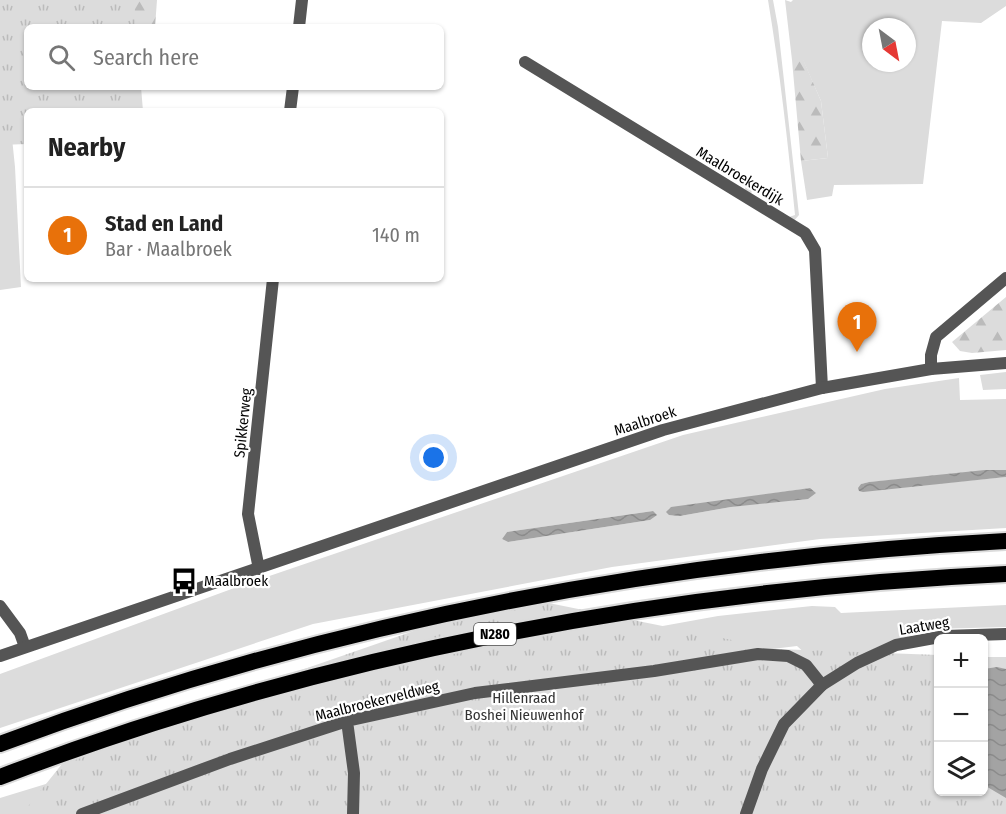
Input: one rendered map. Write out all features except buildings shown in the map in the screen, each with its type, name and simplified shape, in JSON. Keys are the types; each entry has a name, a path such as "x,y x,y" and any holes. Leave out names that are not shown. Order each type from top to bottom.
{"highway":[{"name":"N280","path":"0,744 124,700 227,668 338,638 485,605 592,585 702,569 929,546 1006,541"},
{"name":"N280","path":"0,777 126,732 231,700 355,666 486,636 692,602 942,577 1006,574"}],"street":[{"path":"299,24 302,0"},
{"name":"Maalbroekerdijk","path":"525,62 805,233 815,250 822,388"},
{"path":"290,108 292,90"},
{"path":"931,369 930,355 936,337 1006,278"},
{"name":"Spikkerweg","path":"259,568 248,514 273,282"},
{"name":"Maalbroek","path":"0,656 663,430 822,388 931,369 1006,363"},
{"path":"0,606 20,633 26,647"},
{"name":"Laatweg","path":"746,814 762,770 784,724 822,685 857,663 896,645 945,636 1006,634"},
{"name":"Maalbroekerveldweg","path":"82,814 230,759 347,721 475,693 759,654 788,656 806,665 822,685"},
{"path":"347,721 354,773 353,814"}],"green space":[{"path":"0,0 134,0 136,24 24,24 24,90 141,90 143,108 24,108 24,144 0,145"},
{"path":"28,0 157,0 155,24 34,24"},
{"path":"768,0 773,0 778,27 799,215 793,222 746,192 744,183 753,188 751,194 789,217 795,215"},
{"path":"785,0 791,2 793,0 1006,0 1006,6 981,23 942,21 923,184 834,185 832,196 807,200 801,161 828,158 821,101 803,60 792,60"},
{"path":"803,59 821,101 828,158 801,161 792,60"},
{"path":"0,136 12,138 21,287 0,290"},
{"path":"1006,297 1006,350 972,353 960,351 952,342"},
{"path":"1006,372 1006,389 983,390 980,375"},
{"path":"959,378 960,400 1006,399 1006,470 869,482 861,484 859,491 1006,477 1006,528 820,539 612,567 313,624 0,728 0,674 237,587 683,435 885,389","holes":["810,488 731,507 680,516 668,509","653,511 650,520 508,542 502,539 507,532"]},
{"name":"Hillenraad Boshei Nieuwenhof","path":"514,596 777,649 934,655 934,796 988,796 988,657 1006,657 1006,814 22,814 74,749"},
{"path":"1006,605 1006,627 933,629 888,642 831,670 819,666 797,646 708,657 81,814 0,814 0,798 350,691 486,658 718,616 812,606 835,607 841,613"}],"water":[{"path":"985,470 1006,470 1006,477 863,492 858,488 861,484 869,482"},
{"path":"810,488 816,493 808,499 731,507 680,516 669,515 666,512 671,507"},
{"path":"653,511 657,515 650,520 508,542 502,539 507,532"},
{"path":"988,668 1006,669 1006,798 988,787"}],"place":[{"name":"Stad en Land","path":"857,352"},
{"name":"Maalbroek","path":"184,581"}]}
